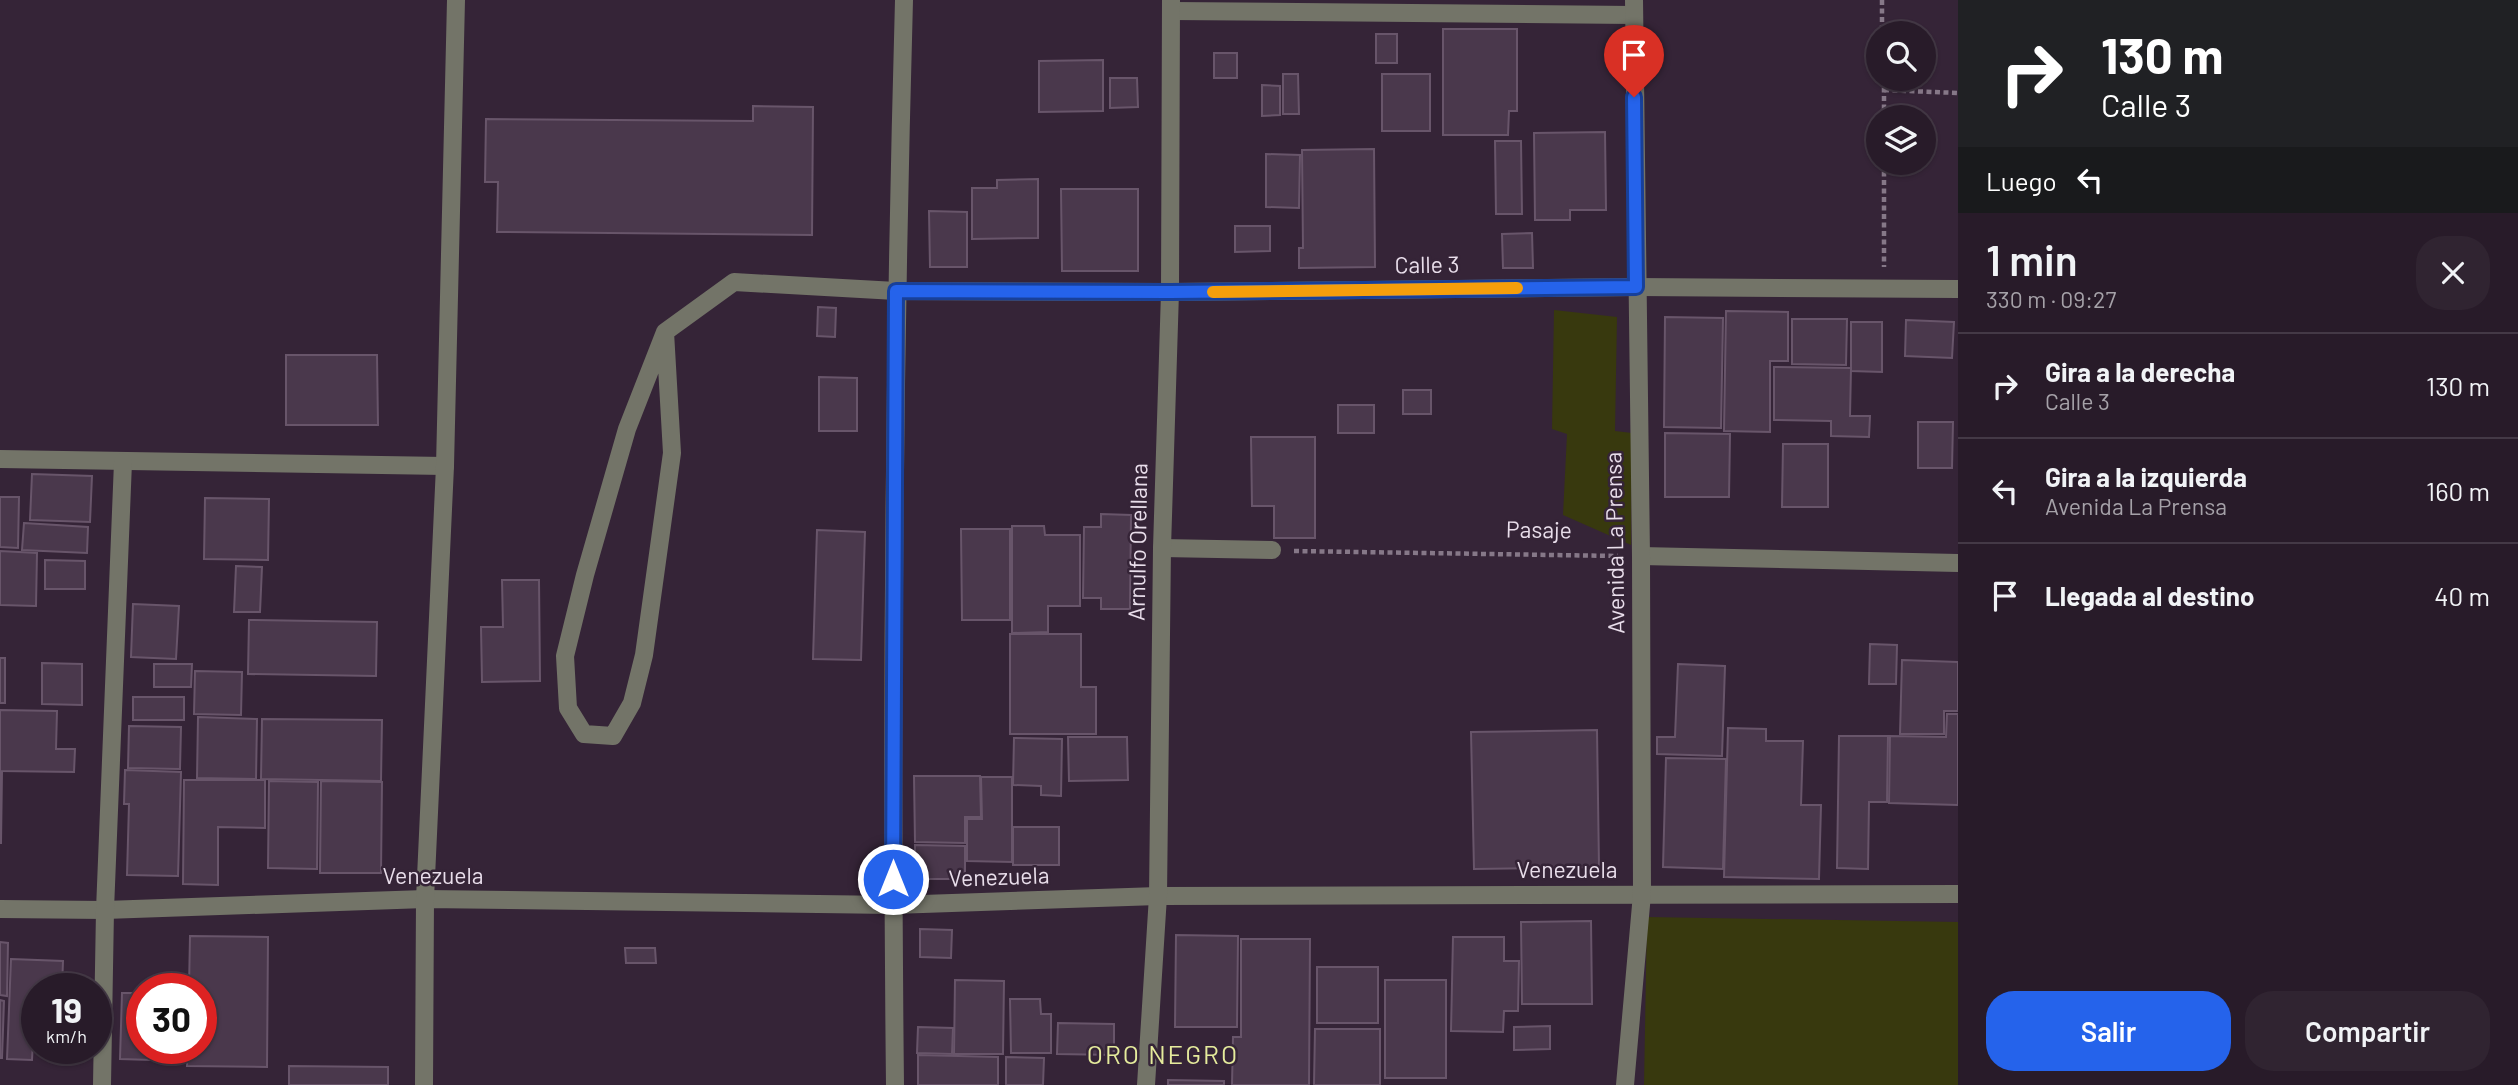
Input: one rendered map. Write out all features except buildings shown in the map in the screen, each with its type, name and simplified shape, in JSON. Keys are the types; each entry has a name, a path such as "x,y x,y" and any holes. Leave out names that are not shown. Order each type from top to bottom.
{"street":[{"path":"425,1085 425,899 445,466 456,0"},
{"path":"895,1085 893,905 896,291 904,0"},
{"path":"1171,6 1634,8"},
{"name":"Arnulfo Orellana","path":"1146,1085 1158,896 1162,548 1170,292 1171,6"},
{"name":"Avenida La Prensa","path":"1625,1085 1642,894 1634,8"},
{"name":"Calle 3","path":"665,332 734,282 896,291 1170,292 1636,287 1958,289"},
{"path":"665,332 672,453 644,654 632,703 613,736 584,734 568,708 565,656 584,575 627,429 665,332"},
{"path":"0,459 445,466"},
{"path":"102,1085 105,910 123,461"},
{"path":"1162,548 1272,550"},
{"path":"1641,556 1958,563"},
{"name":"Venezuela","path":"0,909 105,910 425,899 893,905 1158,896 1958,894"}],"path":[{"path":"1882,0 1882,21"},
{"path":"1909,91 1958,93"},
{"path":"1884,175 1885,287"},
{"name":"Pasaje","path":"1272,550 1641,556"}],"shaded area":[{"path":"1554,310 1617,317 1615,431 1632,433 1631,545 1563,515 1567,434 1552,429"},
{"path":"1647,917 1958,922 1958,1085 1644,1085"}],"slow traffic":[{"path":"1213,292 1517,288"}],"district":[{"name":"ORO NEGRO","path":"1163,1055"}],"route":[{"path":"893,879 896,291 1170,292 1636,287 1634,97"}]}
